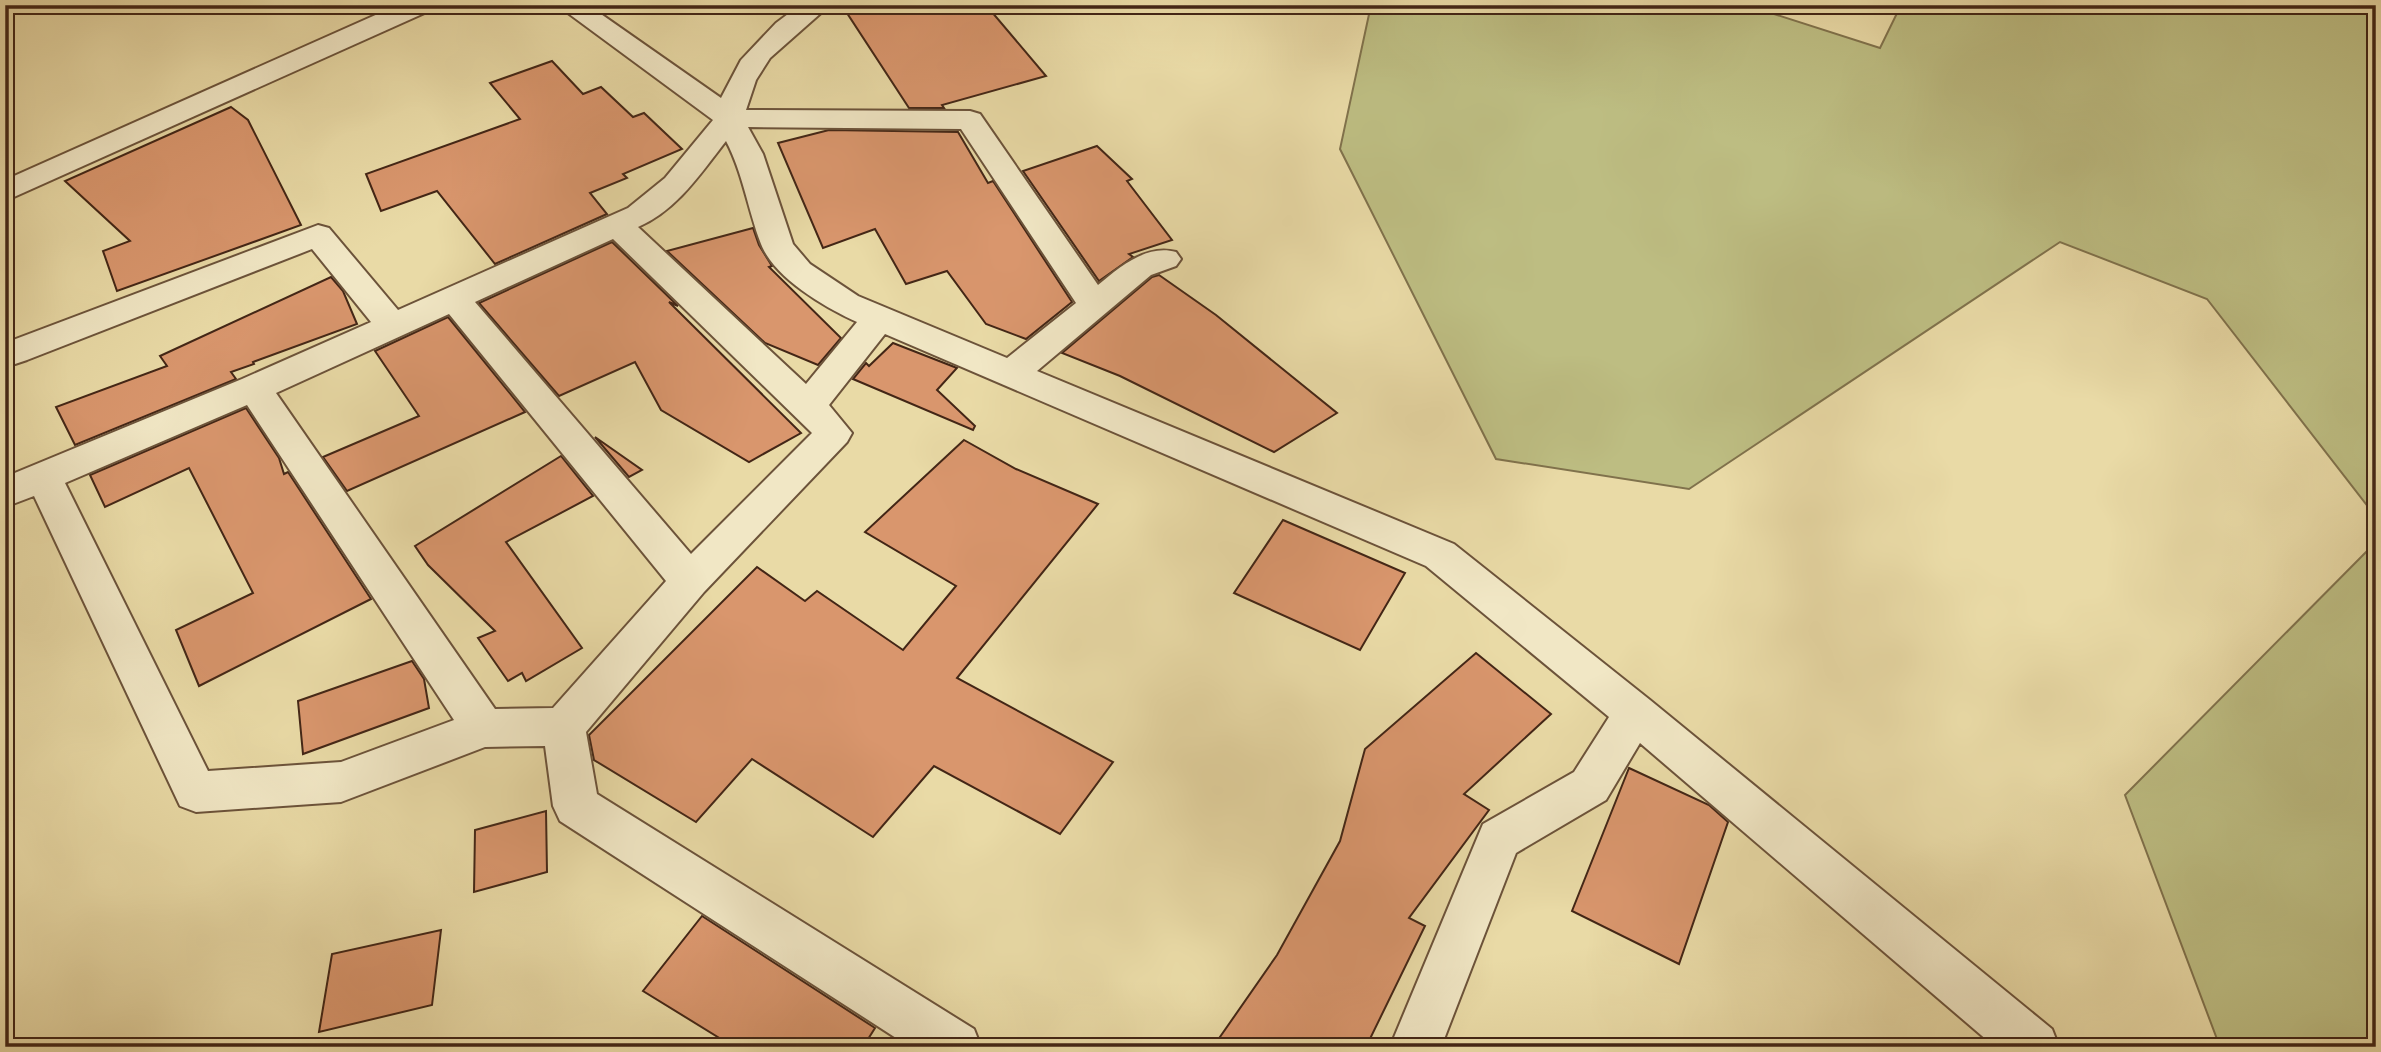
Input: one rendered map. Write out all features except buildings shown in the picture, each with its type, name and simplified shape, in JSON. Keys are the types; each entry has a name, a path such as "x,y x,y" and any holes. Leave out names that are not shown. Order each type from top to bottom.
{"street":[{"path":"5,192 419,5"},
{"path":"570,5 729,118 748,154 778,247 799,271 846,304 1440,555 1635,713 2034,1047"},
{"path":"676,185 729,118 735,93 753,58 817,5"},
{"path":"729,118 970,120 1095,305"},
{"path":"5,493 254,388 618,226 639,215 676,185 699,173 716,169 755,175"},
{"path":"44,478 196,792 341,782 484,728 564,727 690,581 834,433 618,226"},
{"path":"15,352 318,235 393,326"},
{"path":"1011,374 1140,268 1165,259"},
{"path":"454,298 690,581"},
{"path":"808,406 879,318"},
{"path":"254,388 484,728"},
{"path":"1415,1047 1499,839 1590,786 1635,713"},
{"path":"564,727 576,806 956,1047"}],"green space":[{"path":"1371,5 1746,5 1880,48 1901,5 2376,5 2376,517 2207,299 2060,242 1689,489 1496,459 1340,149"},
{"path":"2376,542 2376,1047 2220,1047 2125,795"}],"railway":[{"path":"5,14 22,5"}]}
